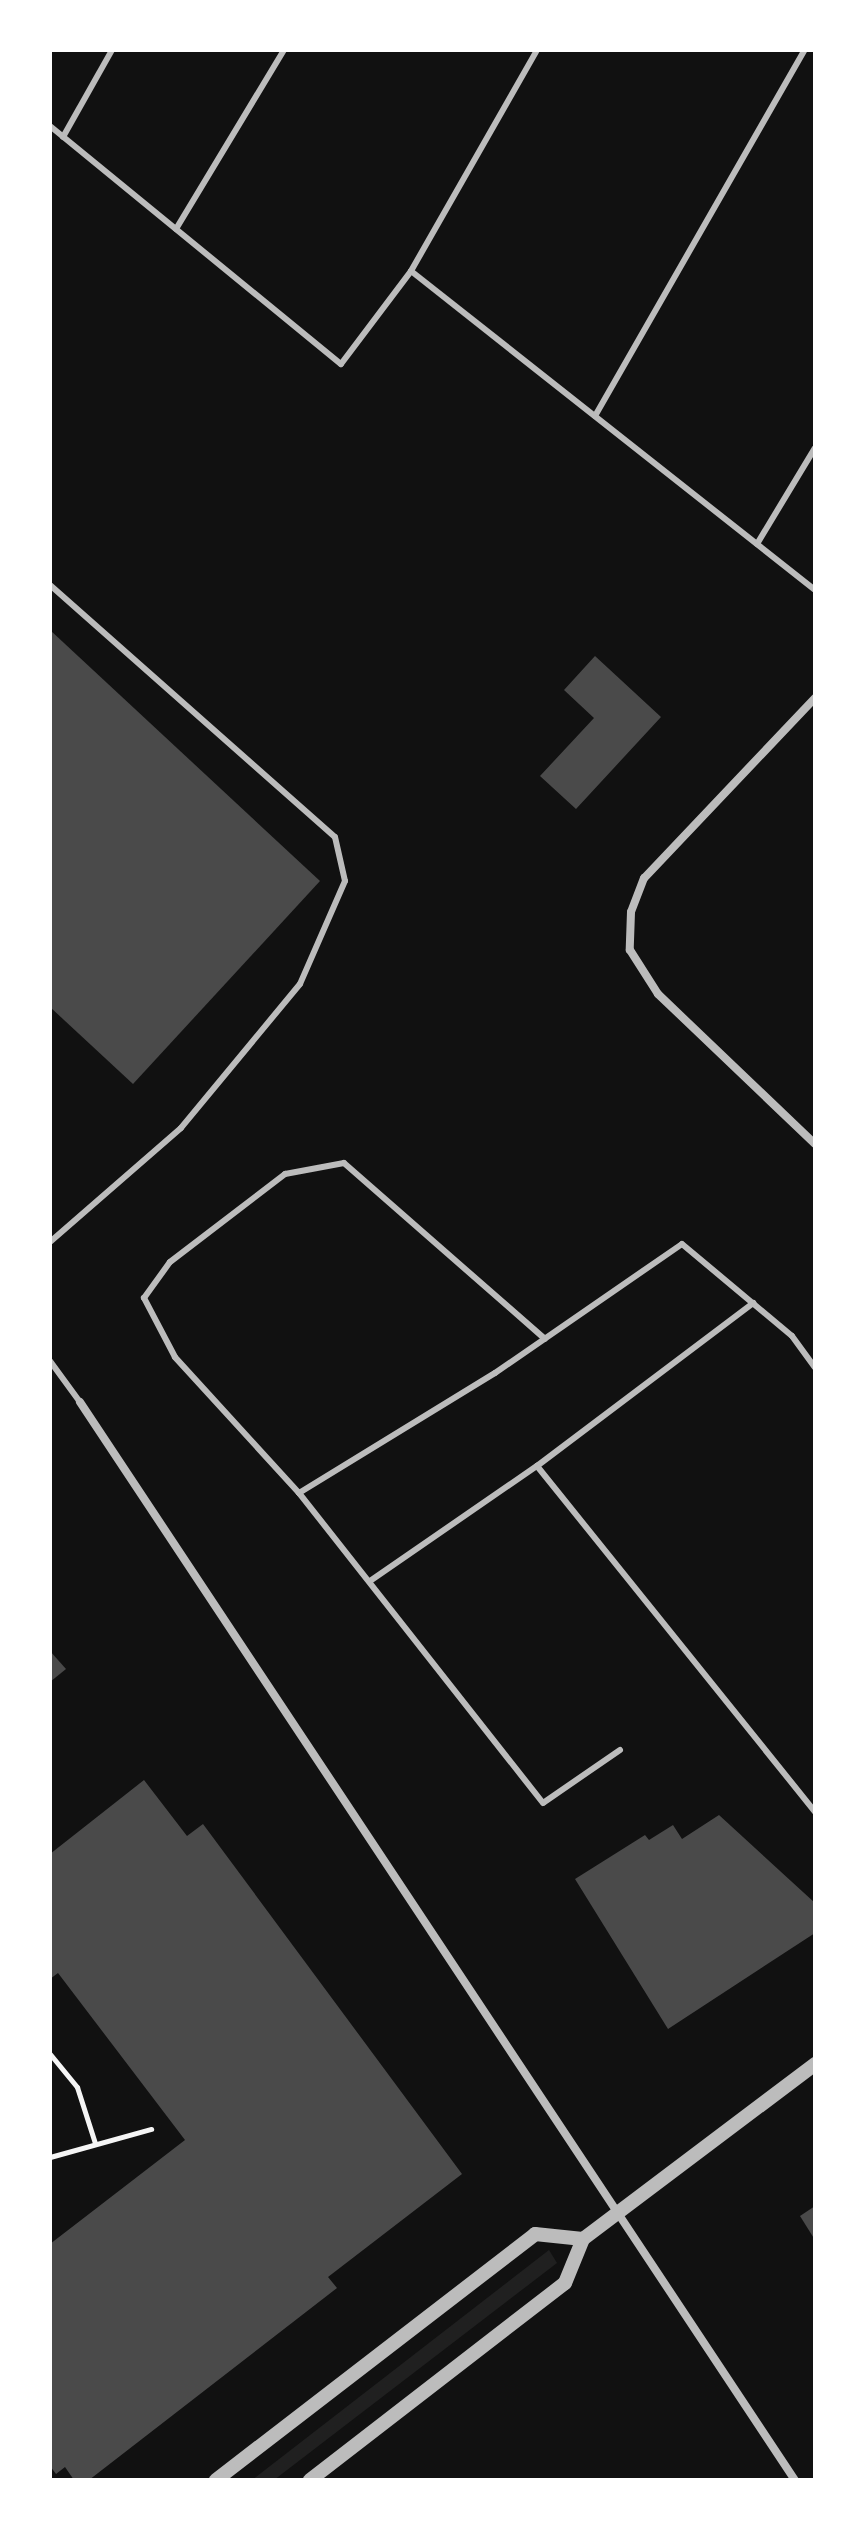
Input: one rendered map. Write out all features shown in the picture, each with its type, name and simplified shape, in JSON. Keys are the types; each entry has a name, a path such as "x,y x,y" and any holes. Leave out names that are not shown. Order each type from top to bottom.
{"street":[{"path":"815,698 644,878 634,893 630,931 630,950 648,983 815,1144"},
{"path":"80,1402 795,2480"},
{"path":"310,2480 565,2283 583,2239 815,2064"},
{"path":"216,2480 535,2234 583,2239"}],"lane":[{"path":"63,137 112,50"},
{"path":"176,229 284,50"},
{"path":"50,126 341,364 411,271 537,50"},
{"path":"595,416 805,50"},
{"path":"411,271 815,590"},
{"path":"757,544 815,448"},
{"path":"50,585 335,837 345,881 290,996 181,1128 50,1242"},
{"path":"545,1339 344,1163 285,1174 170,1262 144,1298 175,1357 299,1493 543,1803 620,1750"},
{"path":"299,1493 545,1339 682,1244 792,1336 815,1368"},
{"path":"370,1581 537,1466 753,1303"},
{"path":"50,1361 80,1402"},
{"path":"537,1466 815,1812"}],"path":[{"path":"50,2054 77,2087 95,2143"},
{"path":"50,2157 151,2129"}],"shaded area":[{"path":"549,2250 557,2263 274,2480 252,2480"}],"building":[{"path":"50,630 320,881 133,1084 50,1007"},
{"path":"595,656 661,717 576,809 540,776 594,718 564,690"},
{"path":"50,1651 66,1669 50,1682"},
{"path":"144,1780 187,1836 203,1824 462,2174 328,2277 337,2288 89,2480 74,2480 65,2467 56,2474 50,2466 50,2244 185,2140 58,1973 50,1979 50,1854"},
{"path":"719,1815 815,1903 815,1933 668,2029 575,1879 645,1835 649,1840 673,1825 682,1839"},
{"path":"815,2206 815,2240 800,2216"}]}
